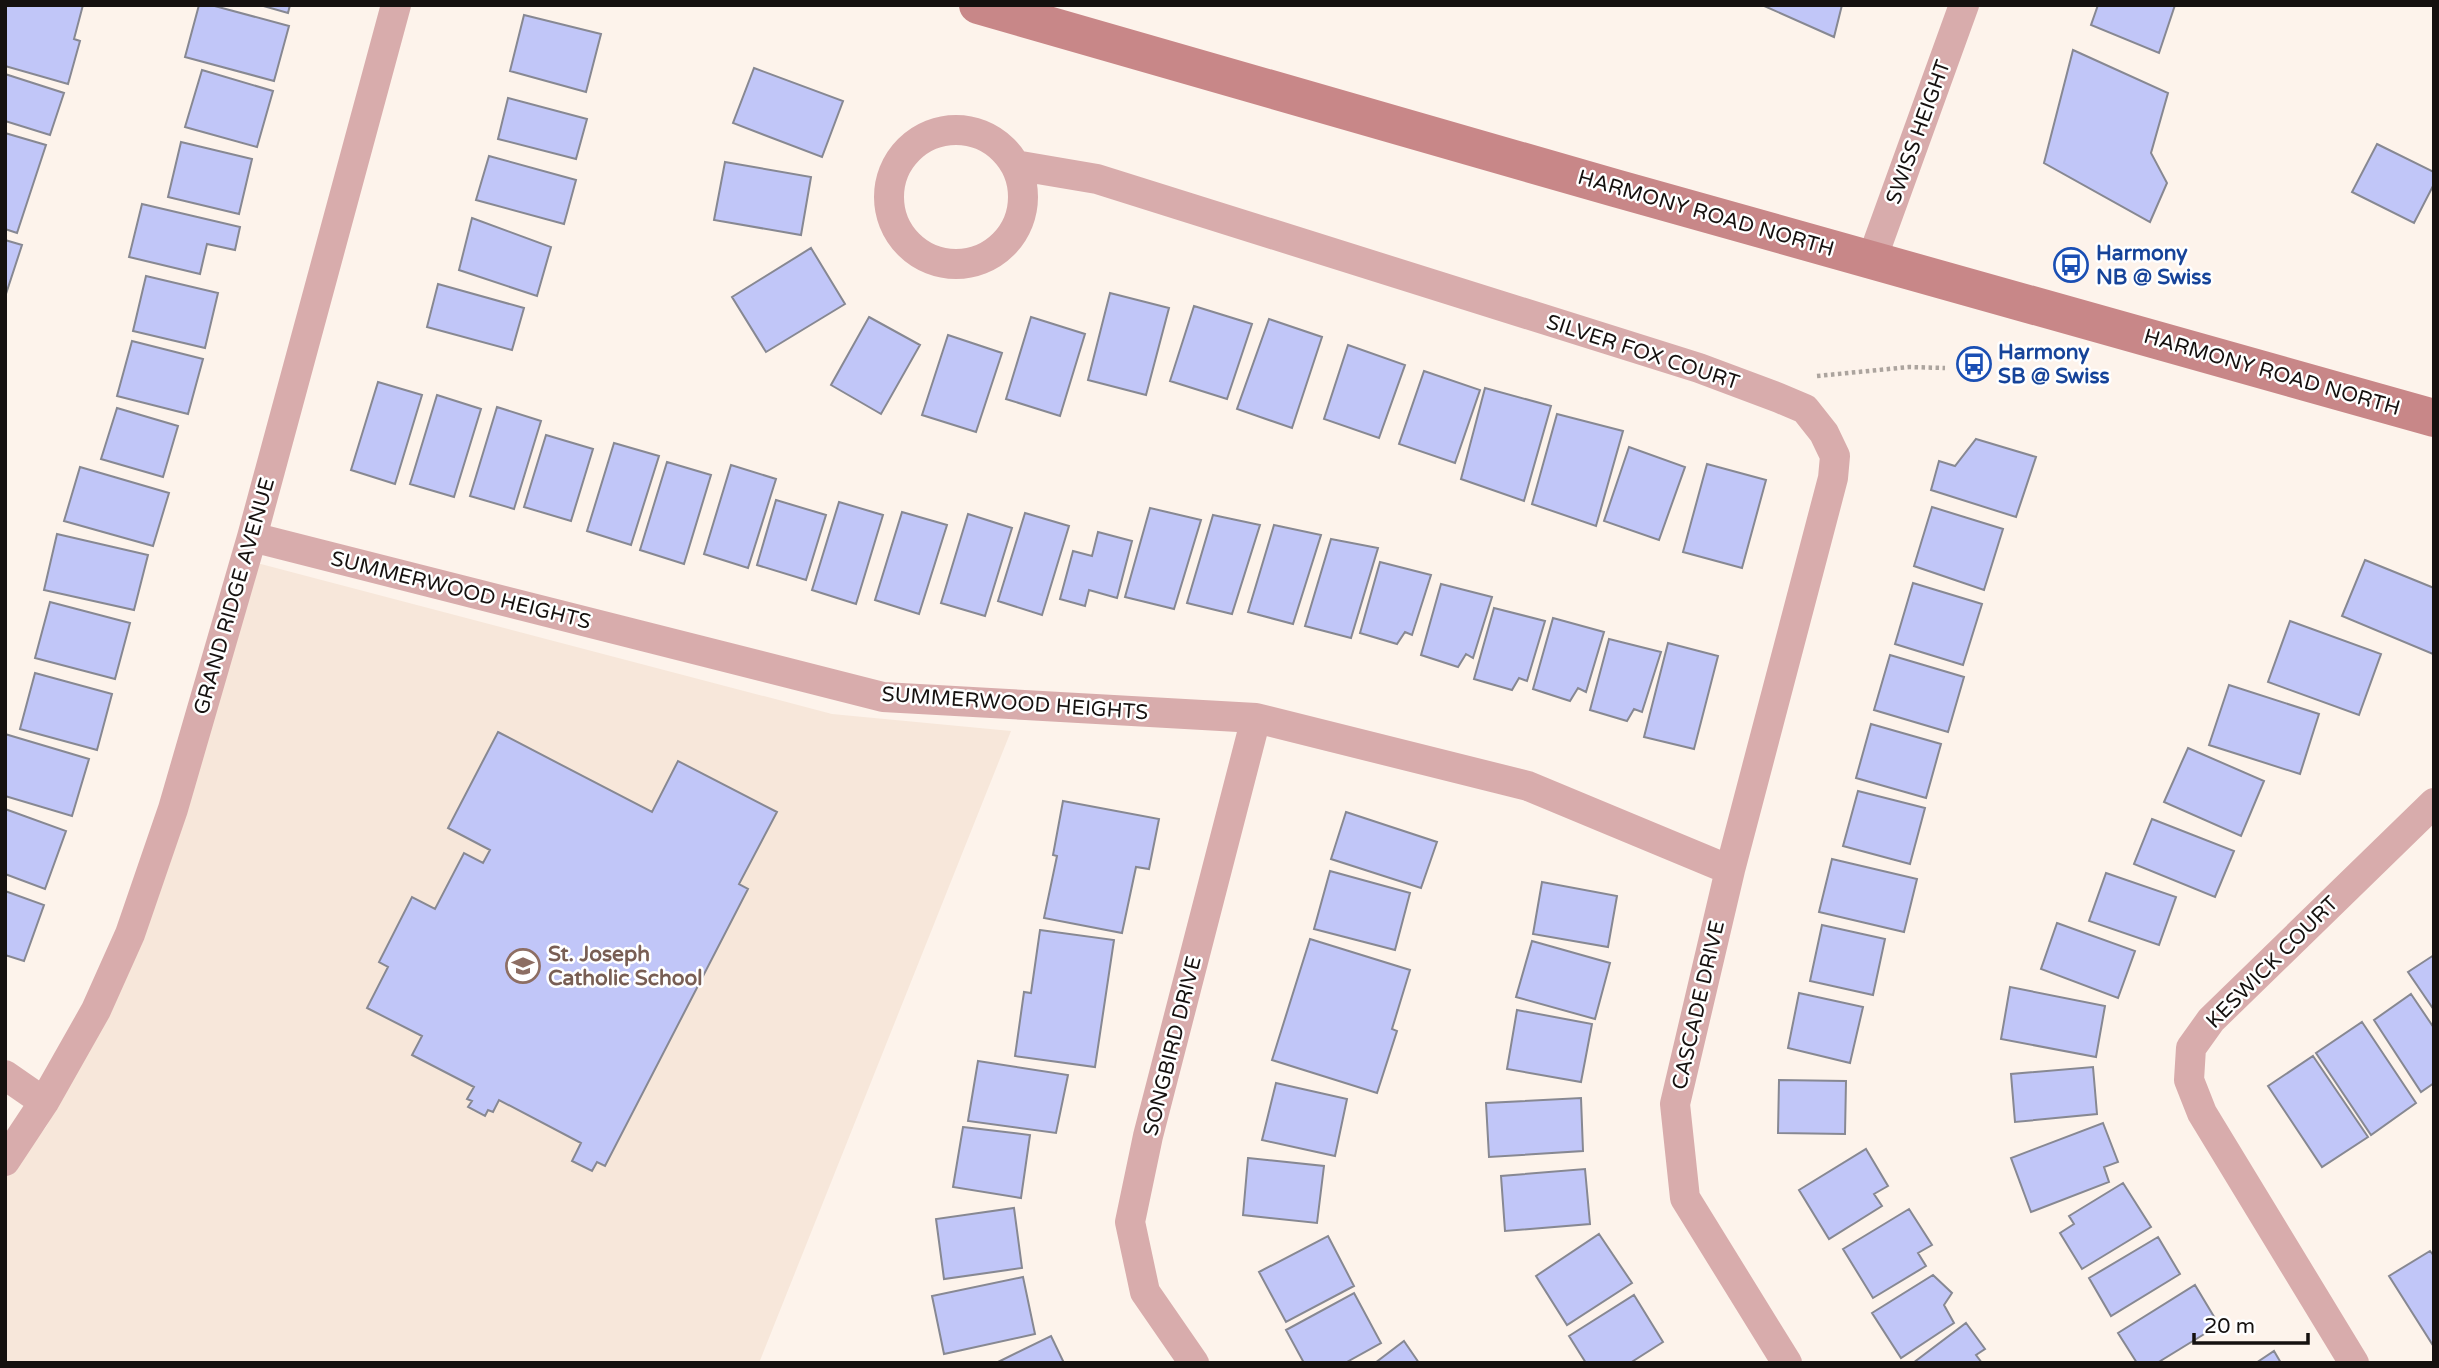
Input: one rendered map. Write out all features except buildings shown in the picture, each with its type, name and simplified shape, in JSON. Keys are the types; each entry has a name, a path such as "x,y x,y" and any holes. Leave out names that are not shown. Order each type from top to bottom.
{"main road":[{"name":"HARMONY ROAD NORTH","path":"978,5 1615,188 2434,418"}],"street":[{"name":"GRAND RIDGE AVENUE","path":"5,1161 44,1102 96,1010 130,934 173,809 251,537 396,5"},
{"name":"SWISS HEIGHT","path":"1872,259 1964,5"},
{"path":"965,130 985,136 1003,148 1015,164 1023,187 1022,210 1014,232 999,250 978,261 955,265 932,260 912,248 897,230 890,210 889,189 895,169 907,151 923,138 943,131 965,130"},
{"name":"SILVER FOX COURT","path":"1015,164 1097,179 1699,368 1805,409"},
{"path":"1730,870 1833,478 1835,456 1824,433 1805,409"},
{"name":"SUMMERWOOD HEIGHTS","path":"251,537 883,697 1256,718 1528,786 1730,870"},
{"name":"SONGBIRD DRIVE","path":"1194,1363 1145,1292 1130,1222 1148,1136 1256,718"},
{"name":"KESWICK COURT","path":"2354,1363 2202,1113 2189,1080 2191,1048 2211,1020 2434,803"},
{"name":"CASCADE DRIVE","path":"1730,870 1675,1104 1685,1198 1787,1363"},
{"path":"5,1075 44,1102"}],"path":[{"path":"1805,409 1814,376 1909,367 1945,368"}],"shaded area":[{"name":"St. Joseph Catholic School","path":"257,563 832,714 1011,731 759,1363 5,1363 5,1179 46,1127 107,1014"}],"place":[{"name":"Harmony NB @ Swiss","path":"2071,265"},
{"name":"Harmony SB @ Swiss","path":"1974,364"},
{"name":"St. Joseph Catholic School","path":"523,966"}]}
